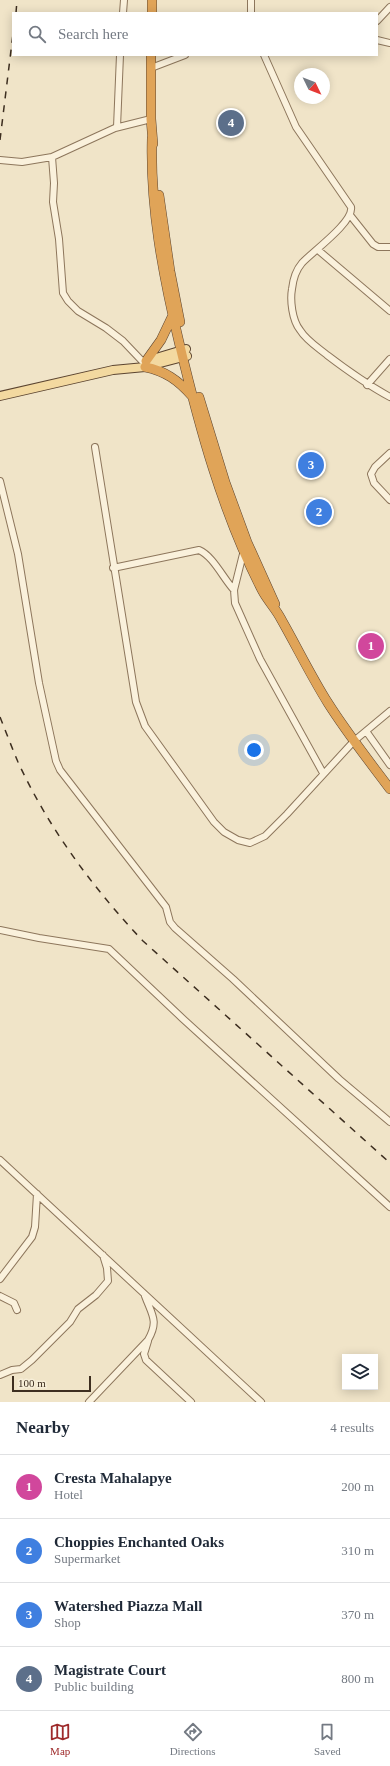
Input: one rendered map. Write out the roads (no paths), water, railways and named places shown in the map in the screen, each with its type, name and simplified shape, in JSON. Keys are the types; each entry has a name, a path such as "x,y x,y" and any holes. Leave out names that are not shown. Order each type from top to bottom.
{"highway":[{"path":"152,0 152,12"},
{"path":"151,56 152,138 170,271 184,353 198,420 220,487 245,546 272,595 280,616 328,702 354,741 390,789"},
{"path":"152,138 151,166 156,225 164,278 184,353 245,546"},
{"path":"173,315 161,340 145,363 168,374 180,383 193,397"}],"main road":[{"path":"0,396 130,367 184,353"}],"street":[{"path":"123,12 124,0"},
{"path":"251,12 252,0"},
{"path":"378,20 390,7"},
{"path":"378,40 390,43"},
{"path":"117,127 120,56"},
{"path":"151,68 182,56"},
{"path":"264,56 296,127 351,207 350,215 318,250 302,263 293,280 291,295 298,329 311,342 367,385 390,397"},
{"path":"0,160 22,162 52,157 117,127 151,119"},
{"path":"52,157 54,183 53,202 59,239 63,293 68,301 78,311 106,328 123,341 145,363"},
{"path":"350,215 373,244 378,247 390,247"},
{"path":"318,250 390,311"},
{"path":"367,385 390,359"},
{"path":"94,447 136,702 145,726 214,822 224,832 238,840 250,843 265,836 354,741 390,711"},
{"path":"390,453 375,467 371,474 374,483 390,500"},
{"path":"0,481 18,554 39,683 56,761 60,770 166,907 174,928 233,979 339,1078 390,1122"},
{"path":"245,546 234,590 235,603 260,659 323,773"},
{"path":"113,568 198,550 204,552 212,560 223,578 234,590"},
{"path":"366,731 390,764"},
{"path":"0,930 109,949 182,1018 390,1207"},
{"path":"0,1160 261,1402"},
{"path":"0,1279 32,1237 35,1227 37,1194"},
{"path":"0,1375 12,1370 21,1369 32,1360 70,1322 78,1309 96,1295 108,1280 107,1268 103,1255"},
{"path":"144,1294 155,1325 148,1340 144,1357 191,1402"},
{"path":"0,1296 14,1303 16,1310"},
{"path":"89,1402 148,1340"},
{"path":"180,1392 180,1401"}],"railway":[{"path":"16,12 17,0"},
{"path":"0,140 12,42"},
{"path":"0,717 30,787 58,834 73,857 125,921 143,941 390,1163"}],"place":[{"name":"Magistrate Court","path":"231,123"},
{"name":"Watershed Piazza Mall","path":"311,465"},
{"name":"Choppies Enchanted Oaks","path":"319,512"},
{"name":"Cresta Mahalapye","path":"371,646"}]}
